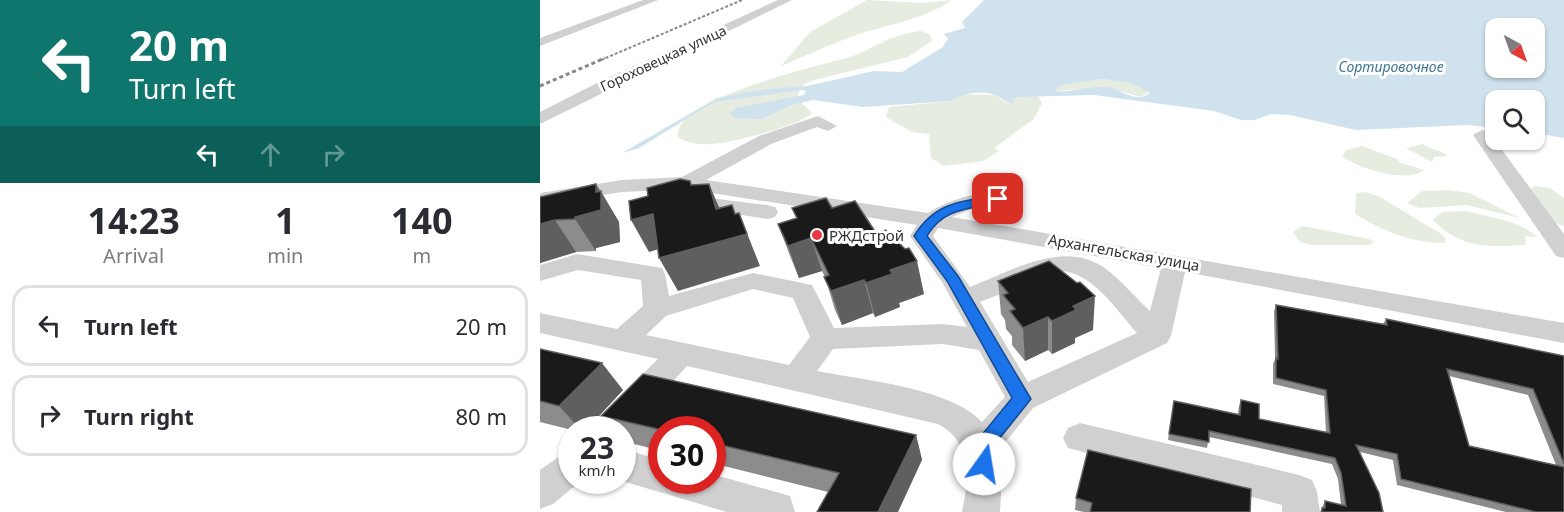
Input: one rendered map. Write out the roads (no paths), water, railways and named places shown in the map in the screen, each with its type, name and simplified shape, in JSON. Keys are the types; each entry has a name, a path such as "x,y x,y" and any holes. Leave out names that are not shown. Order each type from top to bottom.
{"street":[{"path":"540,42 653,0"},
{"name":"Гороховецкая улица","path":"540,119 604,85 787,0"},
{"path":"692,184 765,140 818,121 828,126"},
{"path":"1482,135 1564,251"},
{"name":"Архангельская улица","path":"540,199 622,186 692,184 750,202 1175,262 1564,333"},
{"path":"998,199 959,205 925,228 963,299 1022,399"},
{"path":"540,273 577,262 653,273 657,309"},
{"path":"1157,336 1175,262"},
{"path":"963,299 1058,263 1080,264 1098,275 1157,336"},
{"path":"622,341 657,309 753,281 803,291 825,338"},
{"path":"540,322 680,355 934,408 962,422 981,447 987,480 981,512"},
{"path":"825,338 943,334 988,341"},
{"path":"981,447 1022,399 1157,336"},
{"path":"795,379 825,338"},
{"path":"621,416 680,355"},
{"path":"1080,438 1299,492 1301,512"},
{"path":"724,494 777,509 776,512"}],"water":[{"name":"Сортировочное","path":"984,0 1564,0 1564,138 1545,135 1545,90 1485,90 1485,127 1467,125 1356,130 1290,115 1271,114 1255,120 1241,120 1214,111 1094,95 1017,97 1013,100 1013,104 995,95 978,93 966,94 951,101 863,107 813,100 792,105 762,119 734,118 730,113 736,108 804,95 806,91 801,90 714,102 639,148 622,153 717,98 760,90 807,86 874,71 902,72 943,47 948,38 943,34 965,28 962,22","holes":["1102,79 1131,83 1150,93 1135,97 1104,87 1055,91 1062,85"]}],"railway":[{"path":"601,60 742,0"},
{"path":"540,86 605,58"}],"place":[{"name":"РЖДстрой","path":"817,235"}]}
